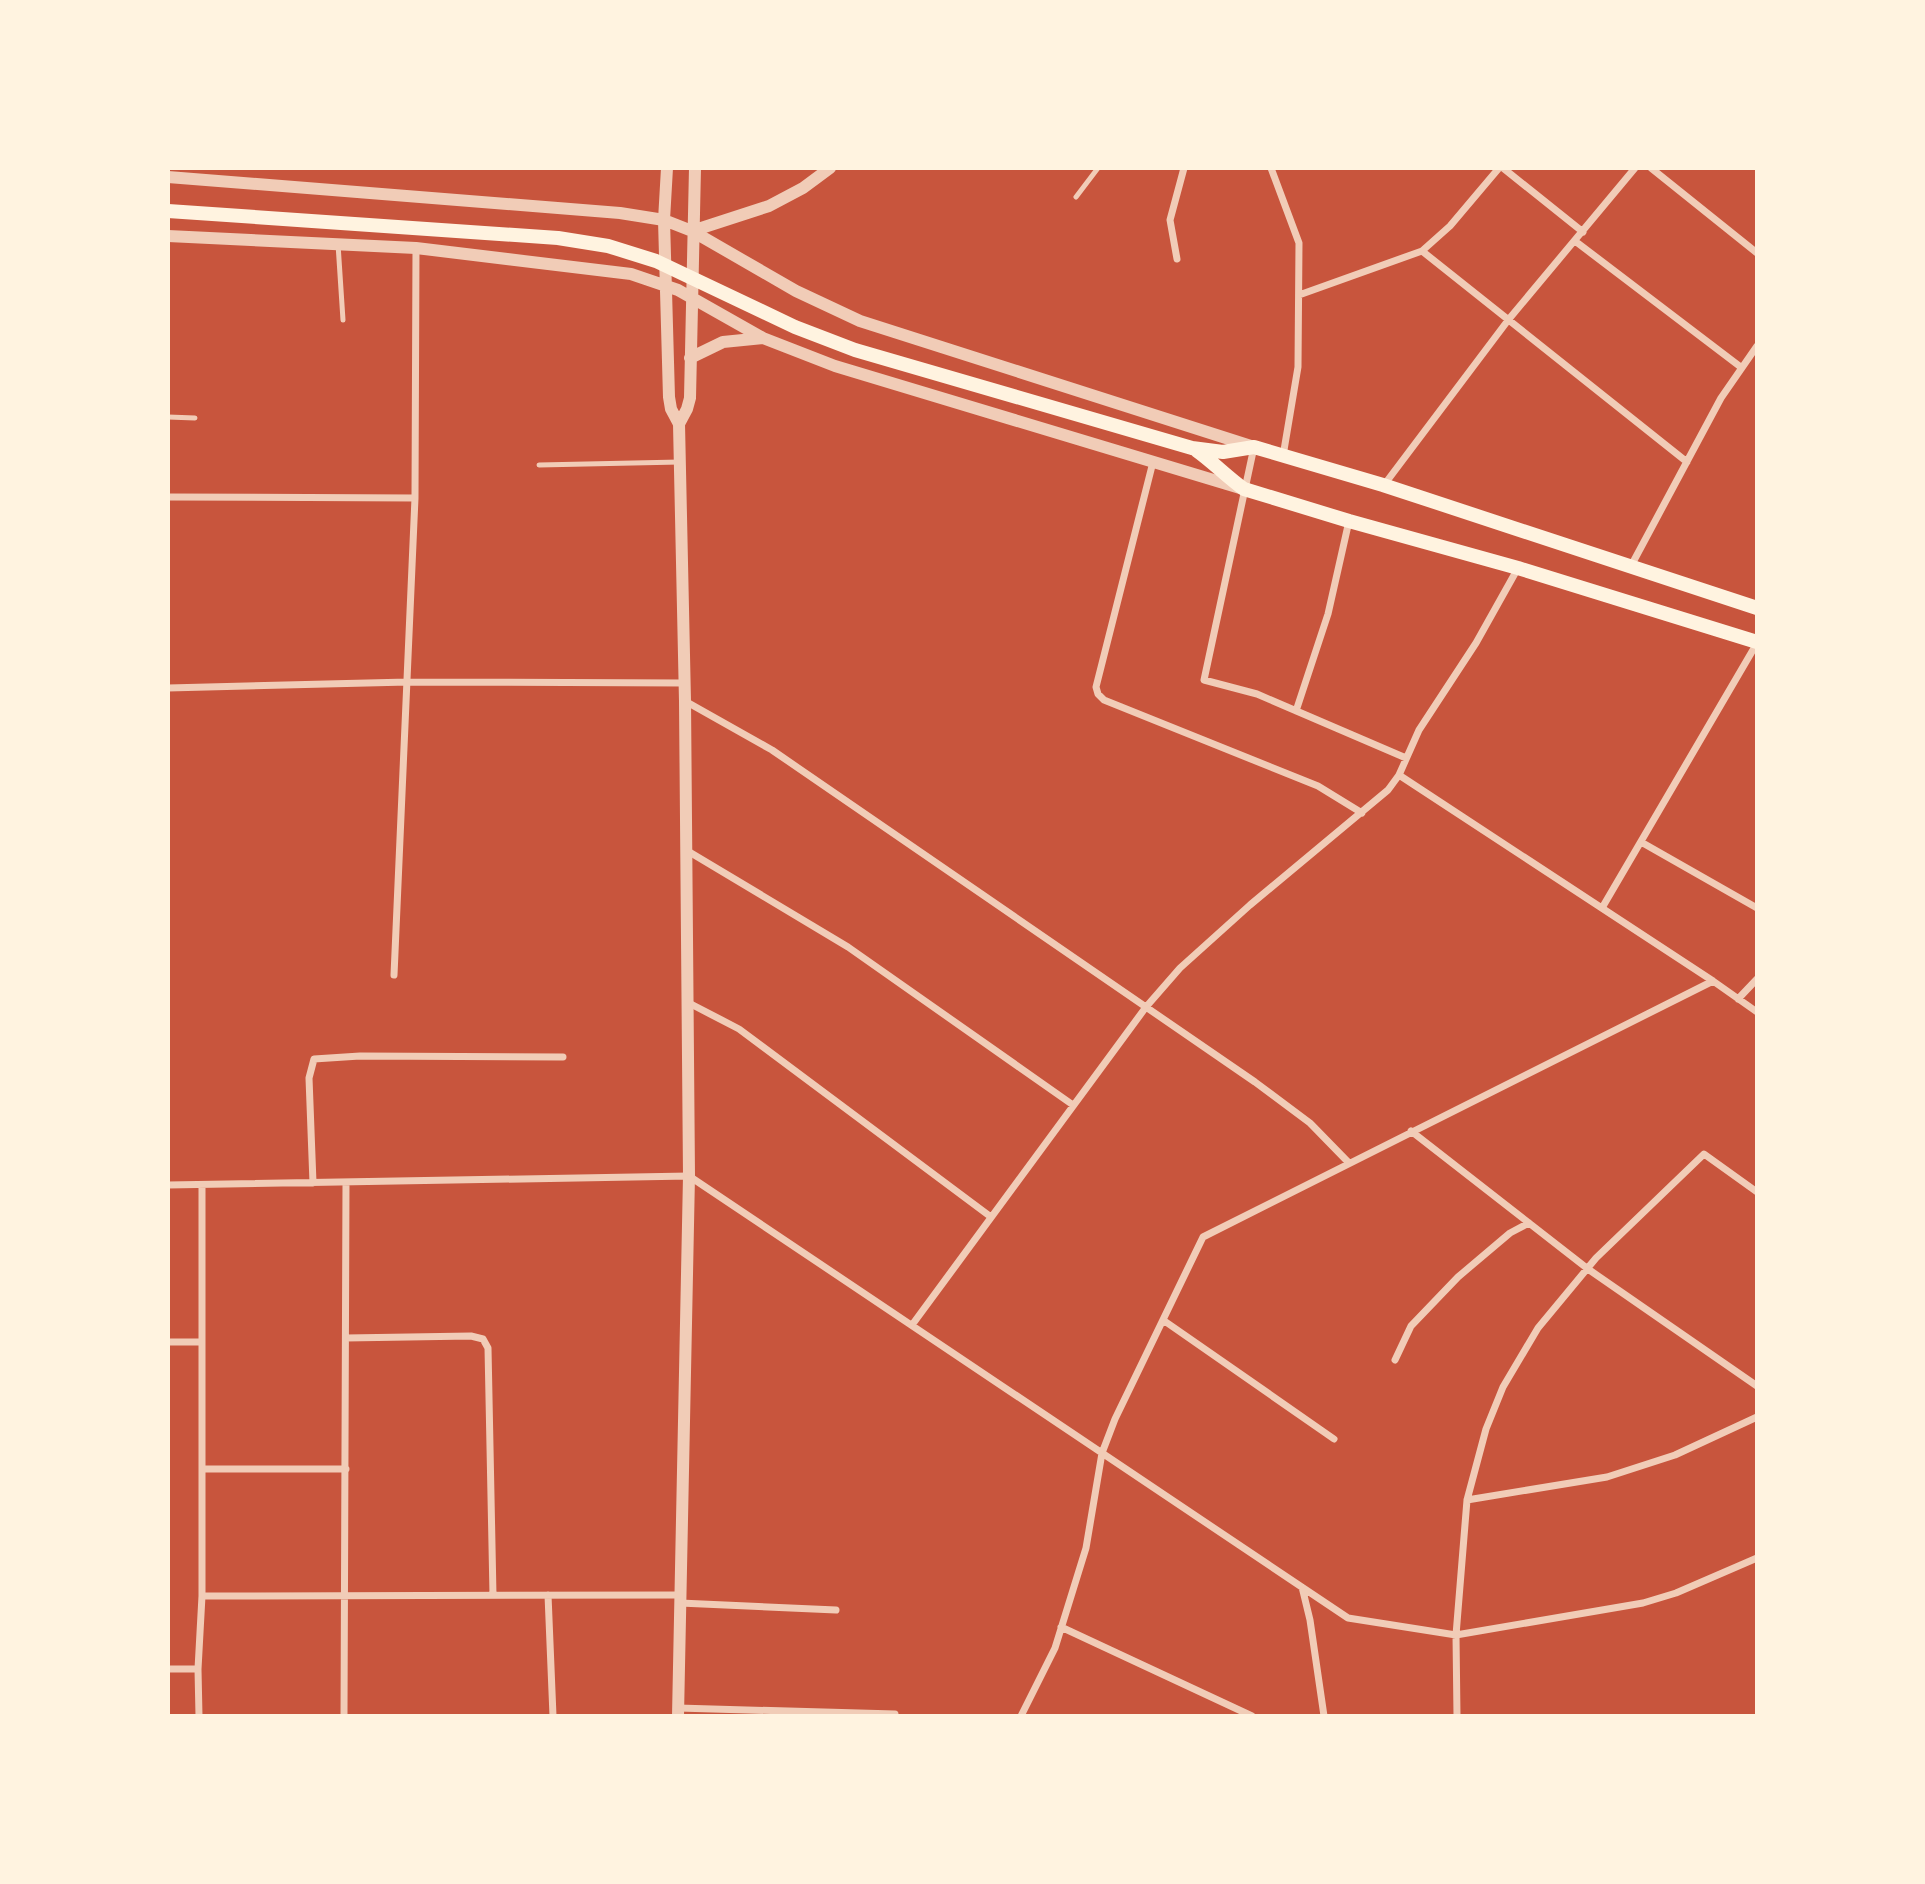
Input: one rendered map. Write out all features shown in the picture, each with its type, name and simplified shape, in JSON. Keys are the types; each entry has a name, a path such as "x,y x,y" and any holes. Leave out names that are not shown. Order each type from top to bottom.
{"main road":[{"path":"168,211 558,238 608,246 679,271 771,316 843,346 1192,448 1223,452 1254,447 1383,485 1757,608"},
{"path":"1192,448 1215,463 1244,489 1518,568 1757,642"}],"street":[{"path":"667,168 664,220 669,401 679,424 680,462 689,1176 678,1712 895,1714"},
{"path":"679,424 690,398 695,168"},
{"path":"692,231 786,198 830,168"},
{"path":"1177,259 1170,219 1184,168"},
{"path":"1271,168 1299,243 1298,367 1282,456"},
{"path":"1298,295 1422,251 1450,226 1501,168 1583,232"},
{"path":"1383,485 1509,319 1635,168"},
{"path":"1651,168 1757,253"},
{"path":"168,177 620,213 664,220 692,231 796,291 860,321 1254,447 1204,680 1257,694 1406,758"},
{"path":"168,236 416,248 613,271 665,284 691,296 762,338 835,366 1244,489"},
{"path":"1575,241 1742,368"},
{"path":"394,975 415,498 416,248"},
{"path":"1422,251 1687,462"},
{"path":"690,358 723,342 762,338"},
{"path":"1631,566 1721,398 1757,346"},
{"path":"1153,462 1096,687 1098,694 1104,700 1318,786 1362,813"},
{"path":"168,497 415,498"},
{"path":"1296,711 1328,614 1349,521"},
{"path":"912,1325 1146,1007 1180,968 1388,790 1399,775 1419,730 1476,643 1518,568"},
{"path":"1602,908 1757,642"},
{"path":"168,688 408,682 684,682"},
{"path":"685,701 772,750 1255,1082 1310,1123 1349,1163"},
{"path":"1399,775 1757,1012"},
{"path":"1641,842 1757,908"},
{"path":"686,850 848,947 1073,1105"},
{"path":"1738,999 1757,979"},
{"path":"1021,1716 1055,1648 1086,1548 1102,1453 1115,1419 1203,1237 1713,981"},
{"path":"687,1002 739,1030 991,1217"},
{"path":"313,1183 309,1078 314,1059 360,1056 563,1057"},
{"path":"1411,1131 1588,1269 1757,1386"},
{"path":"1457,1716 1456,1634 1467,1500 1486,1429 1503,1387 1538,1328 1588,1269 1704,1154 1757,1192"},
{"path":"168,1185 689,1176 1348,1618 1456,1634 1643,1603 1676,1593 1757,1558"},
{"path":"344,1716 347,1596 346,1182"},
{"path":"199,1716 198,1670 202,1596 202,1185"},
{"path":"1395,1360 1411,1325 1458,1277 1510,1233 1529,1223"},
{"path":"1163,1320 1334,1438"},
{"path":"346,1338 471,1336 483,1339 488,1348 493,1595"},
{"path":"168,1342 202,1342"},
{"path":"1467,1500 1607,1477 1675,1455 1757,1417"},
{"path":"202,1469 346,1469"},
{"path":"1302,1587 1312,1633 1324,1716"},
{"path":"548,1595 553,1716"},
{"path":"202,1596 548,1595 680,1599 836,1610"},
{"path":"1061,1627 1252,1716"},
{"path":"168,1669 198,1670"}],"lane":[{"path":"1076,197 1098,168"},
{"path":"338,244 343,320"},
{"path":"168,417 195,418"},
{"path":"539,465 680,462"}]}
